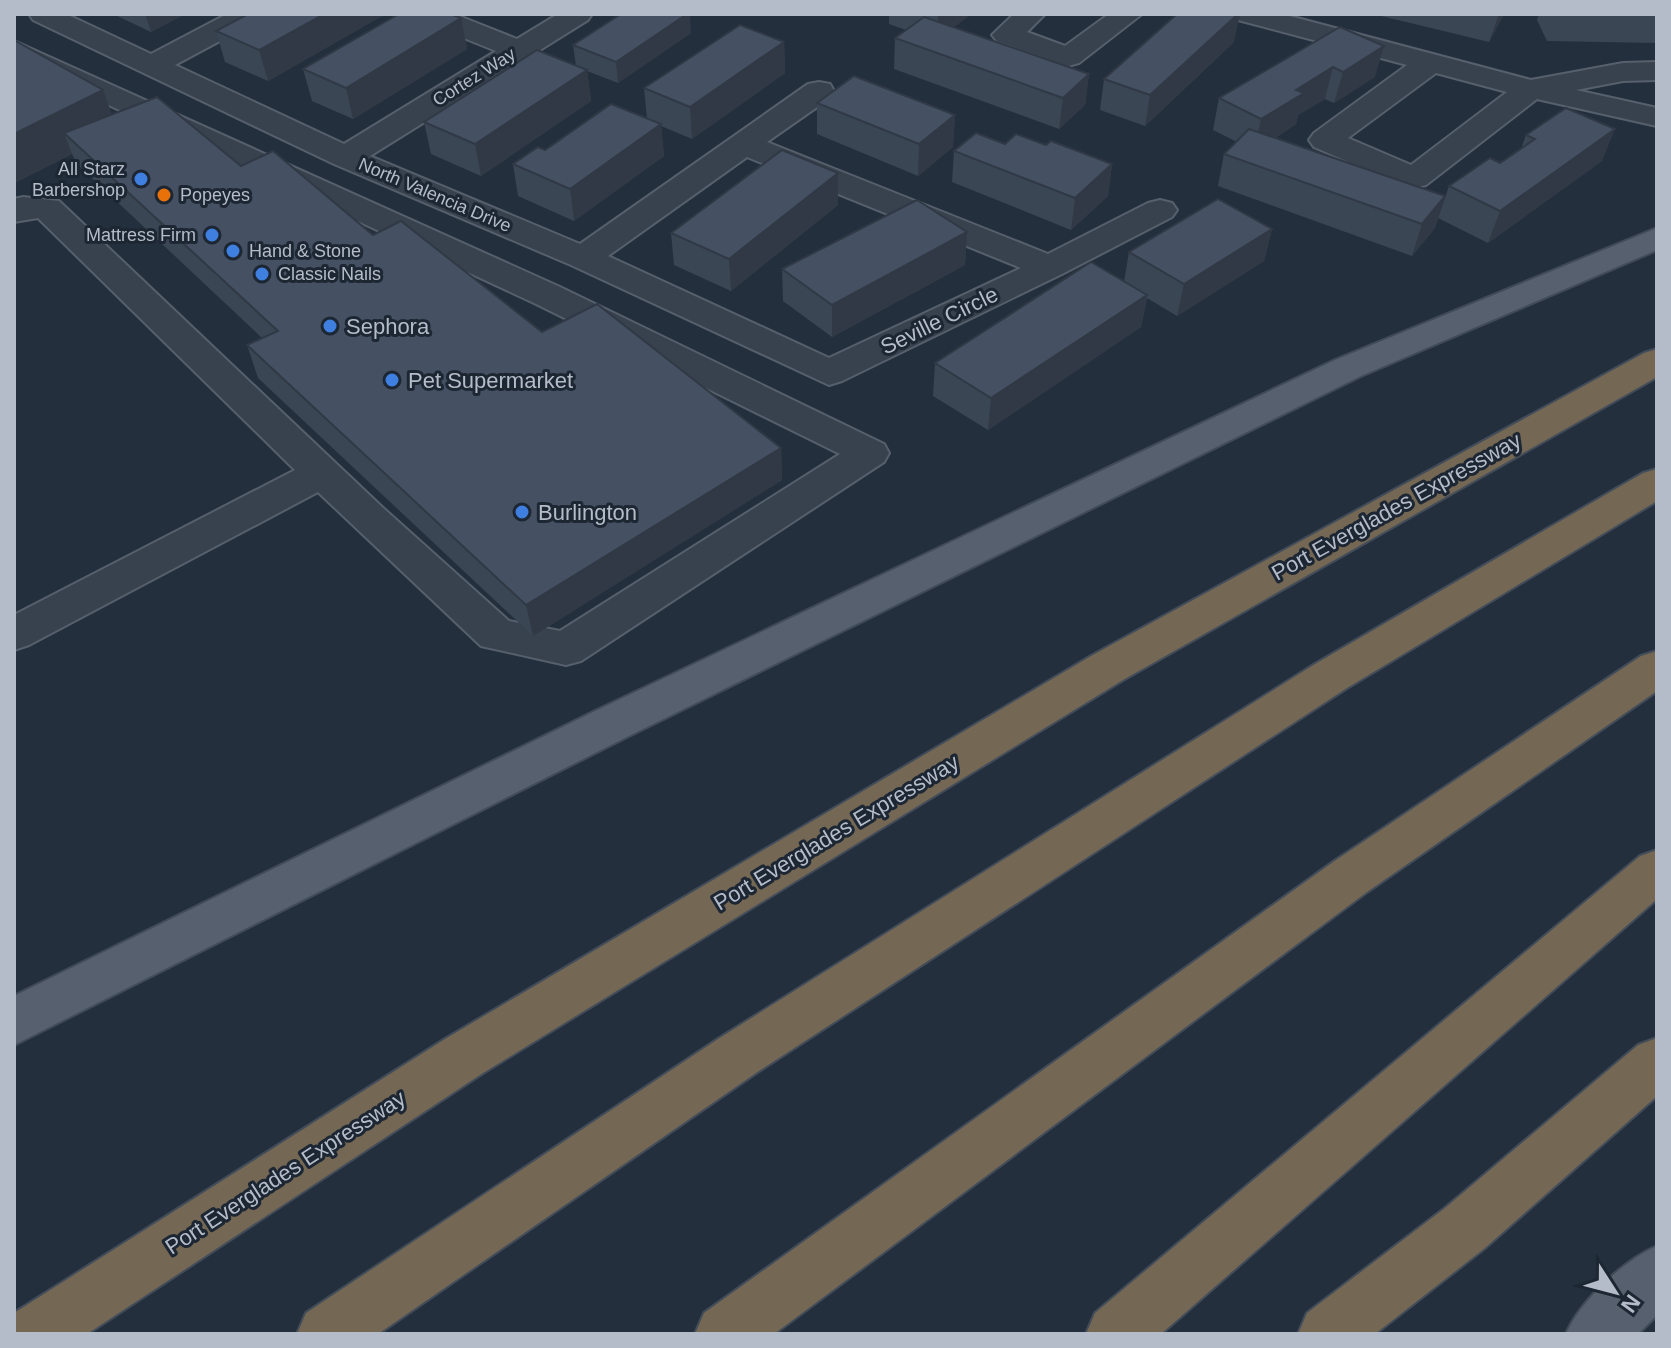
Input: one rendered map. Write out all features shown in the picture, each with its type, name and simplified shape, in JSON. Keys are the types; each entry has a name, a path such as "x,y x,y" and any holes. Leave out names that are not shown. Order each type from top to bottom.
{"highway":[{"name":"Port Everglades Expressway","path":"34,1334 464,1056 1107,668 1657,361"},
{"path":"327,1334 737,1056 961,912 1331,676 1657,483"},
{"path":"725,1334 1350,877 1657,668"},
{"path":"1116,1334 1657,870"},
{"path":"1328,1334 1465,1228 1657,1062"}],"main road":[{"path":"14,1022 583,738 1348,368 1657,238"},
{"path":"14,1054 70,994"},
{"path":"1596,1334 1657,1275"}],"street":[{"name":"North Valencia Drive","path":"43,14 345,157 583,258 829,373"},
{"path":"152,65 249,14"},
{"name":"Cortez Way","path":"429,14 521,49"},
{"path":"521,49 578,14"},
{"path":"1031,14 1007,35 1068,57 1128,14"},
{"path":"1248,14 1531,89 1657,117"},
{"name":"Cortez Way","path":"345,157 521,49"},
{"path":"14,50 547,295 870,453 566,649 496,635 322,473 47,208 23,207 14,212"},
{"path":"1431,62 1325,140 1414,178 1531,89 1623,72 1657,71"},
{"path":"1531,89 1607,120 1657,147"},
{"path":"583,258 819,91"},
{"path":"746,145 1050,267"},
{"name":"Seville Circle","path":"829,373 1050,267 1160,210"},
{"path":"14,634 322,473"}],"building":[{"path":"248,14 324,14 259,50 216,31"},
{"path":"399,14 450,14 461,18 346,88 303,69"},
{"path":"621,14 687,14 616,62 573,45"},
{"path":"1177,14 1238,14 1150,95 1104,79"},
{"path":"924,17 1089,74 1063,98 895,38"},
{"path":"740,25 784,42 690,107 644,88"},
{"path":"1340,27 1384,46 1343,72 1333,67 1296,90 1304,93 1261,119 1219,98"},
{"path":"14,40 103,90 14,134"},
{"path":"537,50 587,70 475,144 424,122"},
{"path":"854,76 955,115 919,144 817,103"},
{"path":"157,97 241,166 273,151 373,235 401,221 542,332 597,304 781,448 526,605 247,345 278,331 64,133"},
{"path":"611,104 661,124 570,189 513,164 538,147 545,150"},
{"path":"1566,108 1615,129 1500,211 1449,186 1490,158 1500,163 1535,139 1526,135"},
{"path":"1249,129 1445,196 1422,224 1224,154"},
{"path":"976,133 1005,144 1016,134 1046,145 1051,141 1112,164 1075,198 954,151"},
{"path":"782,150 838,173 729,259 671,233"},
{"path":"1218,199 1272,229 1184,284 1129,252"},
{"path":"917,200 967,232 832,305 782,269"},
{"path":"1091,262 1147,295 991,398 935,363"}],"place":[{"name":"All Starz Barbershop","path":"141,179"},
{"name":"Popeyes","path":"164,195"},
{"name":"Mattress Firm","path":"212,235"},
{"name":"Hand & Stone","path":"233,251"},
{"name":"Classic Nails","path":"262,274"},
{"name":"Sephora","path":"330,326"},
{"name":"Pet Supermarket","path":"392,380"},
{"name":"Burlington","path":"522,512"}]}
